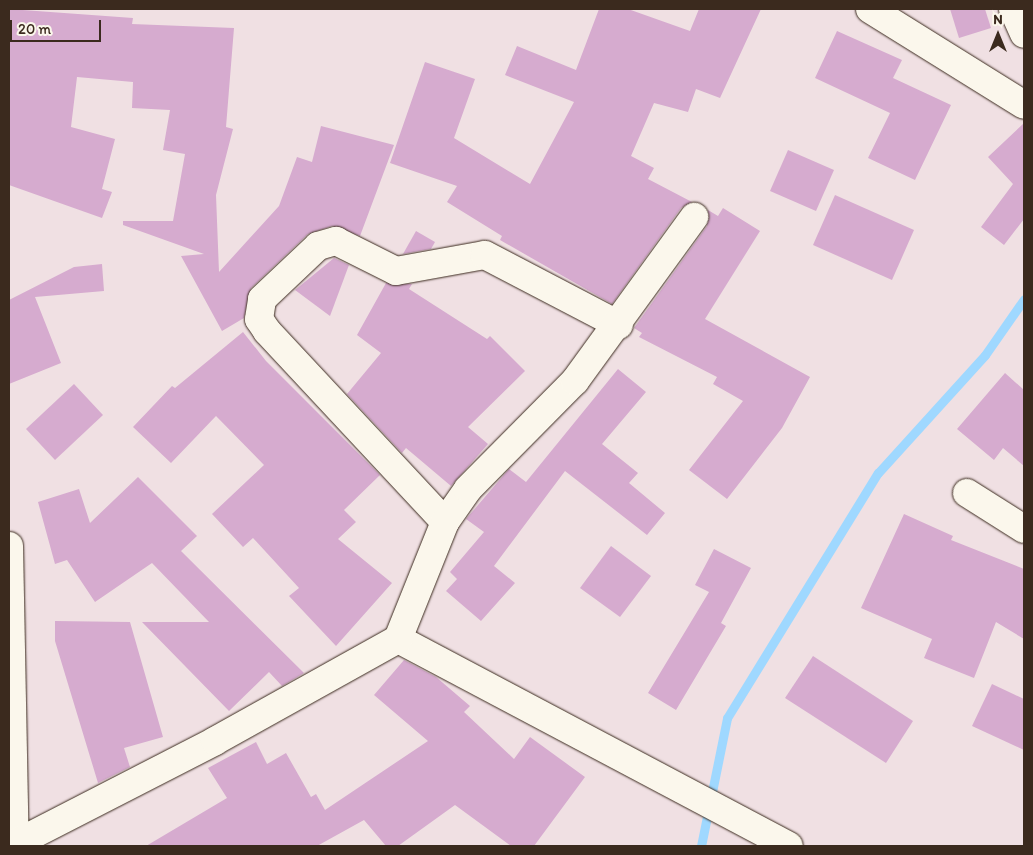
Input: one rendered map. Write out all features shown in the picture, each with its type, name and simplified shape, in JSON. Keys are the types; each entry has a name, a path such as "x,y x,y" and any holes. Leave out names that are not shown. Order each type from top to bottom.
{"street":[{"path":"870,9 1024,105"},
{"path":"1013,9 1024,34"},
{"path":"9,546 13,846 398,639 445,522 468,489 575,381 619,325 694,217"},
{"path":"445,522 267,331 259,319 262,299 318,246 336,241 396,271 485,255 619,325"},
{"path":"967,493 1024,529"},
{"path":"398,639 789,846"}],"building":[{"path":"9,9 133,18 132,24 234,28 226,127 233,129 216,195 219,272 279,206 297,157 312,162 321,126 394,145 360,236 332,226 308,234 251,288 244,318 222,331 181,256 204,254 123,225 123,221 173,221 185,154 163,150 170,110 132,108 133,82 77,77 71,127 115,139 102,189 112,192 102,218 9,185"},
{"path":"599,9 628,9 690,31 699,9 761,9 720,98 696,89 688,112 654,103 631,156 654,168 648,179 692,202 681,208 612,304 500,240 502,236 447,202 457,186 390,163 425,62 475,79 454,138 530,184 574,102 505,75 517,46 576,70"},
{"path":"950,9 985,9 991,28 959,38"},
{"path":"837,31 902,60 893,78 951,105 915,180 868,158 890,113 815,78"},
{"path":"1024,123 1024,219 1004,245 981,227 1013,184 988,157"},
{"path":"788,150 834,170 816,211 770,191"},
{"path":"835,195 914,230 892,280 813,245"},
{"path":"723,208 760,231 705,319 810,377 782,428 727,499 689,470 743,401 713,384 717,377 639,337 642,333 634,328 707,226 708,210 718,216"},
{"path":"416,231 435,242 431,249 403,254"},
{"path":"334,258 349,265 330,316 295,290"},
{"path":"102,264 104,291 35,297 61,363 9,384 9,300 74,267"},
{"path":"386,283 412,284 409,289 487,339 490,336 525,371 468,427 488,444 451,486 406,448 402,453 347,394 381,353 357,335"},
{"path":"243,332 266,361 380,475 344,510 356,522 338,539 392,583 336,646 289,596 299,588 253,538 243,547 212,514 264,465 216,416 171,463 133,427 172,386 175,388"},
{"path":"618,369 646,392 602,444 638,473 629,483 665,513 647,535 565,471 494,566 515,583 481,621 446,591 457,579 450,572 484,532 466,519 509,469 526,482"},
{"path":"1005,373 1024,390 1024,466 1003,448 994,460 957,429"},
{"path":"74,384 103,415 55,460 26,429"},
{"path":"138,477 197,536 181,551 304,673 282,686 269,672 229,711 142,622 209,622 152,563 95,602 67,560 55,564 38,502 79,489 90,523"},
{"path":"904,514 953,536 951,540 1024,569 1024,639 996,622 974,678 924,658 932,639 861,608"},
{"path":"611,546 651,576 620,617 580,588"},
{"path":"714,549 751,568 721,623 726,626 676,710 648,693 709,592 695,585"},
{"path":"55,621 130,622 163,737 124,748 130,767 98,783 55,641"},
{"path":"813,656 913,721 886,763 785,698"},
{"path":"404,660 436,677 470,706 464,712 514,759 530,737 585,777 534,846 511,846 455,805 398,846 386,846 364,820 317,846 146,846 227,798 208,768 256,742 267,764 286,753 311,797 316,794 325,810 428,741 374,695"},
{"path":"992,684 1024,699 1024,750 972,726"}],"waterway":[{"path":"701,846 727,718 878,473 985,355 1024,299"}]}
